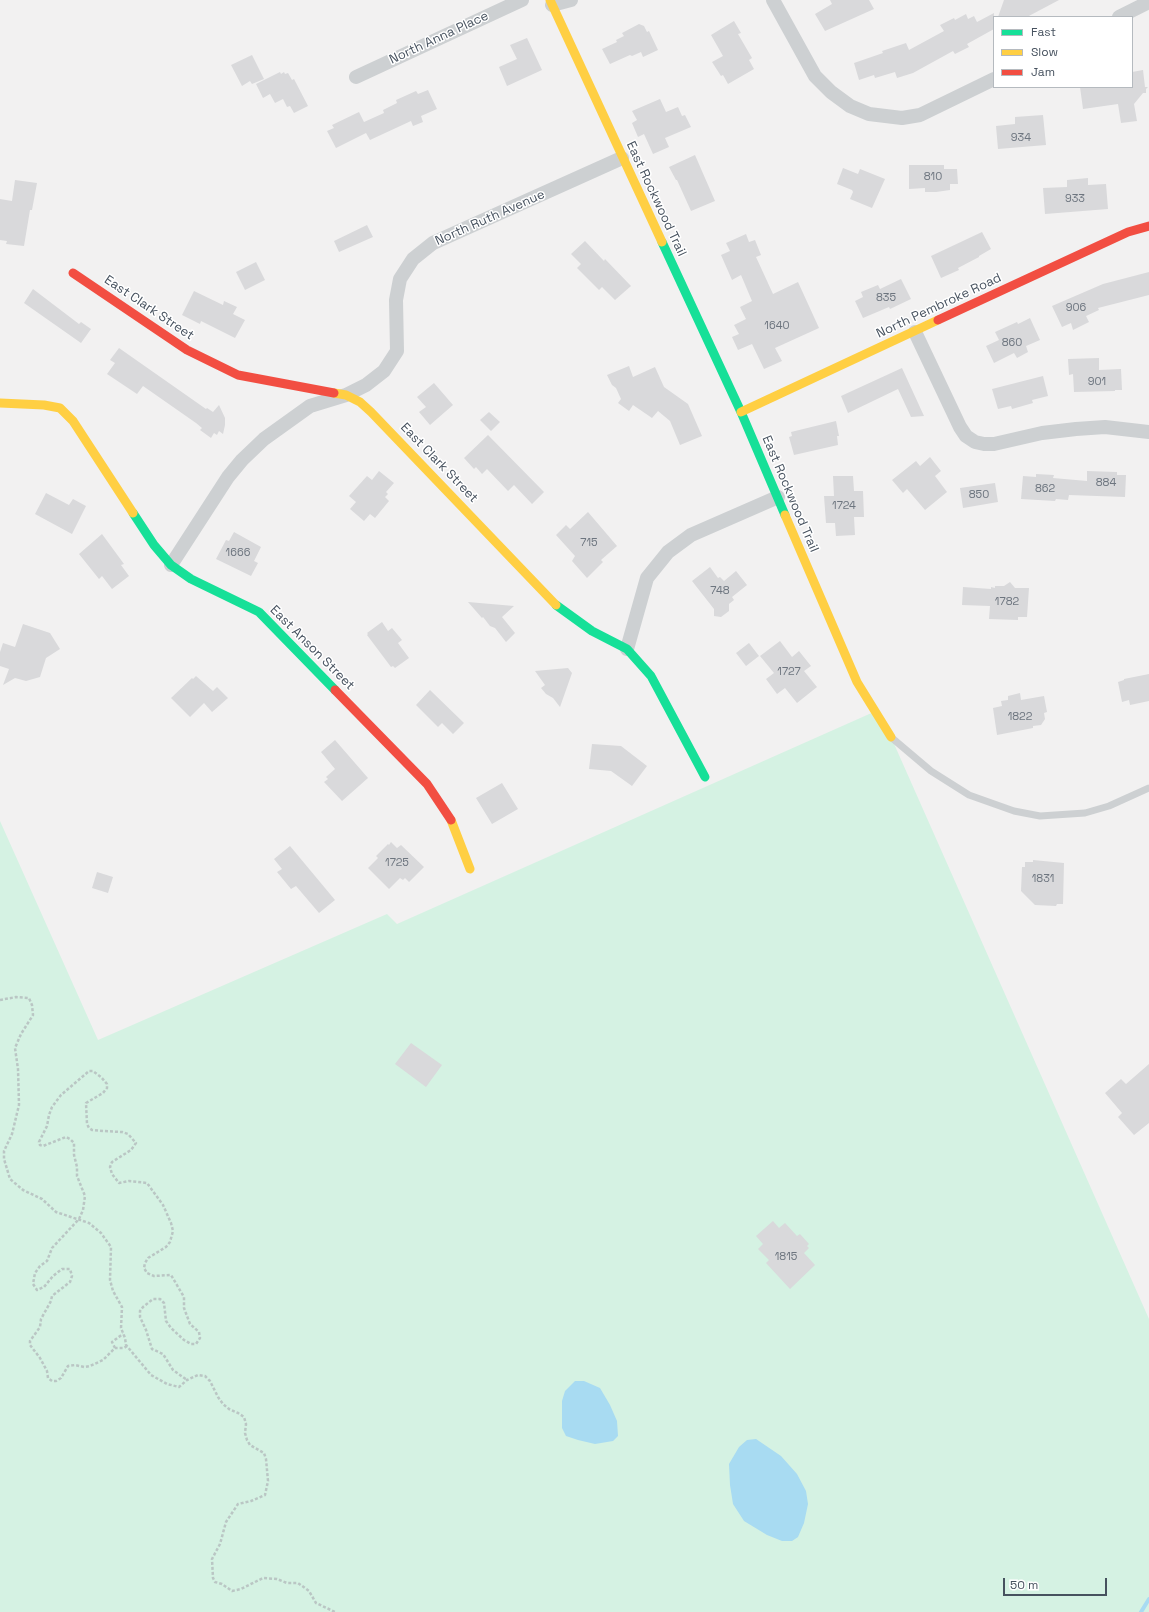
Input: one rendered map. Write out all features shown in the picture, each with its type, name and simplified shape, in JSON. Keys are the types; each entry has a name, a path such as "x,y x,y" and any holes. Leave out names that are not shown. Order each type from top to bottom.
{"street":[{"name":"North Anna Place","path":"356,77 522,0"},
{"path":"551,2 571,0"},
{"path":"774,0 815,76 831,92 850,106 869,114 902,118 920,115 993,79"},
{"name":"East Rockwood Trail","path":"551,2 741,412 857,682 891,737"},
{"path":"1121,16 1149,2"},
{"name":"North Ruth Avenue","path":"171,565 228,477 242,460 264,439 310,406 346,395 366,385 384,372 397,351 396,300 400,279 413,259 433,243 622,158"},
{"name":"North Pembroke Road","path":"741,412 1128,232 1149,226"},
{"name":"East Clark Street","path":"73,273 187,350 238,375 346,395 360,402 372,412 555,604 592,631 627,649 651,676 706,777"},
{"path":"915,332 960,427 966,436 975,442 994,444 1042,433 1105,427 1149,432"},
{"name":"East Anson Street","path":"0,402 44,405 60,408 73,421 154,545 171,565 191,579 258,612 427,784 452,821 470,869"},
{"path":"627,649 647,578 668,552 691,535 778,497"}],"lane":[{"name":"East Rockwood Trail","path":"891,737 931,771 969,795 1014,811 1040,816 1085,812 1109,806 1149,788"}],"path":[{"path":"0,1000 26,997 29,998 32,1005 33,1015 20,1034 15,1048 18,1069 19,1105 12,1134 4,1151 4,1159 10,1179 23,1190 42,1199 56,1212 93,1225 111,1246 110,1280 113,1291 122,1307 120,1323 122,1334 126,1338 127,1346 151,1375 157,1380 176,1387 179,1387 187,1380 198,1375 205,1376 210,1381 223,1404 244,1417 246,1424 245,1433 250,1445 264,1453 268,1468 268,1481 265,1494 251,1501 238,1504 226,1522 220,1544 212,1559 213,1578 215,1582 222,1584 232,1591 242,1589 263,1578 277,1579 287,1583 298,1583 309,1591 316,1603 335,1612"},
{"path":"127,1346 124,1348 115,1348 103,1360 84,1367 75,1365 68,1366 61,1378 56,1381 52,1381 48,1378 47,1371 40,1358 30,1345 30,1341 40,1327 41,1319 51,1301 52,1296 70,1282 72,1276 70,1269 62,1269 44,1286 37,1290 33,1284 35,1273 40,1266 47,1261 49,1252 52,1248 79,1219 83,1210 85,1196 77,1176 74,1143 66,1137 43,1146 40,1145 39,1142 47,1126 52,1107 61,1095 89,1071 92,1071 107,1084 107,1088 103,1093 86,1103 86,1124 92,1130 122,1132 132,1137 136,1143 131,1150 112,1162 110,1167 112,1174 119,1183 129,1181 147,1183 163,1205 171,1223 173,1231 170,1242 148,1258 144,1263 144,1268 147,1272 154,1276 171,1275 184,1297 184,1308 190,1324 199,1332 200,1338 196,1344 191,1344 184,1340 171,1328 166,1320 164,1303 160,1299 153,1299 143,1306 140,1311 140,1317 152,1349 163,1354 173,1370 187,1380"},
{"path":"115,1348 112,1342 122,1334"}],"green space":[{"path":"876,711 891,737 1149,1319 1149,1612 0,1612 0,821 98,1040 387,914 397,924"}],"water":[{"path":"575,1381 584,1381 600,1388 617,1421 618,1436 613,1441 595,1444 566,1436 562,1428 562,1401 565,1391"},
{"path":"756,1439 781,1456 797,1474 806,1491 808,1504 804,1523 798,1537 792,1541 782,1541 767,1535 744,1521 733,1504 729,1464 739,1447 747,1440"}],"building":[{"path":"830,0 869,0 874,9 825,31 815,14 832,4"},
{"path":"1004,0 1059,0 1029,16 998,16"},
{"path":"994,13 993,30 967,44 969,47 955,54 953,51 913,73 897,78 895,72 875,78 874,75 859,80 854,63 906,43 909,50 944,31 940,25 954,18 955,20 966,14 968,19 974,16 977,22"},
{"path":"734,21 741,33 738,34 752,58 749,60 754,69 728,84 723,75 721,76 712,62 723,56 711,35"},
{"path":"639,24 644,26 647,32 649,31 658,50 643,57 641,52 632,56 630,55 610,64 602,49 617,42 616,40 624,36 622,33"},
{"path":"527,38 542,70 507,86 499,67 517,59 510,45"},
{"path":"252,55 264,79 252,84 250,81 242,86 231,65"},
{"path":"1143,70 1145,87 1148,87 1146,89 1146,93 1143,93 1134,104 1137,121 1121,123 1118,104 1083,109 1080,88 1133,88 1133,72"},
{"path":"280,72 281,74 284,72 285,74 288,73 292,80 294,79 308,106 294,113 290,106 287,107 283,99 275,103 270,94 263,98 256,84"},
{"path":"428,90 437,109 421,116 423,122 413,126 411,121 370,140 366,133 336,148 327,131 334,128 332,125 359,112 364,122 384,113 383,110 397,103 396,100 416,91 418,94"},
{"path":"660,99 666,112 678,107 682,116 685,115 691,127 665,138 669,147 653,154 644,134 638,137 632,123 637,120 632,111"},
{"path":"1043,115 1046,145 998,149 996,126 1015,124 1015,117"},
{"path":"695,155 715,201 691,211 677,180 669,167"},
{"path":"909,165 944,165 944,169 957,169 958,184 950,184 950,190 936,192 925,192 925,188 909,189"},
{"path":"843,168 858,174 860,169 885,179 872,208 850,199 853,192 852,190 837,184"},
{"path":"1088,178 1088,185 1106,184 1108,209 1045,214 1043,188 1067,187 1067,180"},
{"path":"15,180 37,183 32,210 30,210 24,246 6,244 7,241 0,240 0,199 12,201"},
{"path":"367,225 373,237 339,252 334,241"},
{"path":"982,232 991,249 958,268 959,270 941,278 931,256"},
{"path":"746,234 749,242 755,240 761,255 756,257 773,294 798,282 819,328 775,348 782,361 764,369 752,344 738,350 732,337 739,334 734,325 746,319 740,307 752,301 741,275 732,280 721,255 730,251 726,243"},
{"path":"585,241 631,286 615,300 602,287 599,290 577,268 581,264 571,254"},
{"path":"256,262 265,280 245,290 236,272"},
{"path":"1149,272 1149,295 1098,308 1099,310 1086,316 1089,322 1073,330 1071,323 1062,327 1052,306 1103,284"},
{"path":"901,279 911,299 890,309 889,307 863,318 855,301 863,297 861,292 878,285 880,289"},
{"path":"33,289 79,324 81,322 91,329 81,343 24,303"},
{"path":"194,291 223,305 224,301 237,307 233,314 245,320 235,338 201,321 200,324 182,315"},
{"path":"1030,318 1040,340 1026,346 1028,352 1017,358 1014,353 994,363 986,346 999,340 995,332"},
{"path":"119,348 206,409 207,408 213,412 219,405 225,418 223,434 219,431 217,435 214,433 211,438 200,430 202,428 196,423 143,386 137,394 107,374 115,363 110,360"},
{"path":"1099,358 1099,370 1121,369 1122,390 1074,392 1073,374 1069,375 1068,359"},
{"path":"629,366 633,377 655,367 664,387 688,404 702,436 680,445 670,421 658,411 652,418 633,405 629,411 618,403 621,399 616,388 612,385 607,375"},
{"path":"902,368 924,416 911,417 898,389 848,413 841,396"},
{"path":"1043,376 1048,396 1032,400 1033,403 1012,409 1011,406 998,409 992,389"},
{"path":"434,383 453,405 430,425 419,412 426,407 417,397"},
{"path":"489,412 500,422 491,431 480,420"},
{"path":"836,421 839,436 837,436 838,445 794,455 789,437 792,436 791,432"},
{"path":"488,435 544,492 532,504 514,485 508,491 487,469 482,474 476,467 474,469 464,458"},
{"path":"930,457 941,471 935,476 947,492 925,510 907,489 903,493 892,480 916,461 920,466"},
{"path":"379,471 394,483 386,492 388,494 385,497 389,501 375,518 370,514 364,521 350,509 356,502 349,496 367,476 372,480"},
{"path":"1087,471 1117,472 1117,475 1126,475 1125,497 1069,495 1068,500 1056,499 1055,501 1021,499 1023,476 1036,477 1036,474 1054,475 1053,478 1087,481"},
{"path":"833,476 853,476 854,491 863,491 864,517 854,517 855,535 836,536 835,523 826,523 824,496 834,496"},
{"path":"995,483 998,502 963,508 960,488"},
{"path":"46,493 69,505 73,499 86,506 72,534 35,514"},
{"path":"588,512 617,546 601,560 603,562 587,578 572,561 575,556 556,535 566,525 570,529"},
{"path":"234,532 261,547 254,561 258,563 251,576 216,559 226,540 229,541"},
{"path":"102,534 124,564 121,565 129,576 112,589 102,576 99,579 79,554"},
{"path":"710,567 718,578 720,577 724,581 736,571 747,585 732,597 734,600 729,604 729,611 721,617 714,616 714,609 692,581"},
{"path":"1010,582 1015,588 1029,588 1027,617 1018,617 1018,620 989,619 990,606 962,605 963,587 991,589 991,587 995,588 995,586 1004,586"},
{"path":"468,602 514,606 502,617 515,633 506,642 495,628 490,626"},
{"path":"382,622 388,631 392,628 402,640 398,643 409,658 395,668 393,666 391,667 367,635 367,633"},
{"path":"23,624 50,633 60,649 46,658 40,677 26,681 15,678 3,685 9,669 0,666 0,652 3,643 15,647"},
{"path":"780,641 792,657 799,651 811,666 804,671 817,687 797,703 785,688 777,694 766,679 774,673 760,656"},
{"path":"749,643 759,656 746,666 736,653"},
{"path":"568,668 572,673 560,707 553,698 546,694 541,688 545,685 535,671"},
{"path":"1149,674 1149,701 1130,705 1129,700 1122,702 1118,682 1124,679"},
{"path":"196,676 213,691 217,687 228,698 212,712 204,703 190,717 171,698"},
{"path":"430,690 464,723 453,734 442,723 438,727 416,705"},
{"path":"1020,693 1021,700 1044,696 1047,712 1044,713 1045,719 1041,725 1033,726 1033,728 997,735 993,708 1002,706 1001,701 1008,700 1008,696"},
{"path":"335,740 368,778 342,801 324,782 328,779 326,777 335,769 321,752"},
{"path":"592,744 621,746 647,766 632,786 611,771 589,769"},
{"path":"502,783 518,809 492,824 476,798"},
{"path":"391,842 397,848 401,845 424,867 409,882 405,878 403,880 400,878 389,889 368,868 378,858 376,856"},
{"path":"290,846 335,900 319,913 296,886 291,889 277,872 282,869 274,859"},
{"path":"1033,860 1064,863 1063,904 1057,904 1056,906 1035,905 1021,891 1022,867 1025,867 1025,862 1033,862"},
{"path":"97,872 113,877 108,893 92,888"},
{"path":"411,1043 442,1065 426,1087 395,1064"},
{"path":"1149,1064 1149,1123 1134,1135 1118,1117 1122,1113 1105,1093 1121,1079 1126,1084"},
{"path":"773,1221 779,1228 785,1223 797,1236 800,1234 809,1244 807,1246 809,1248 804,1253 815,1265 790,1289 766,1263 769,1260 758,1249 763,1244 756,1236"}],"waterway":[{"path":"1141,1612 1149,1599"}],"traffic: fast":[{"path":"662,242 741,412 785,515"},
{"path":"133,513 154,545 171,565 191,579 259,612 335,690"},
{"path":"556,605 592,631 627,649 651,676 705,777"}],"traffic: slow":[{"path":"550,0 662,242"},
{"path":"741,412 938,320"},
{"path":"334,393 346,395 360,402 371,412 556,605"},
{"path":"0,403 44,405 60,408 73,421 133,513"},
{"path":"785,515 857,682 891,737"},
{"path":"451,820 470,869"}],"traffic: jam":[{"path":"938,320 1128,232 1149,226"},
{"path":"73,273 187,350 238,375 334,393"},
{"path":"335,690 427,784 451,820"}]}
